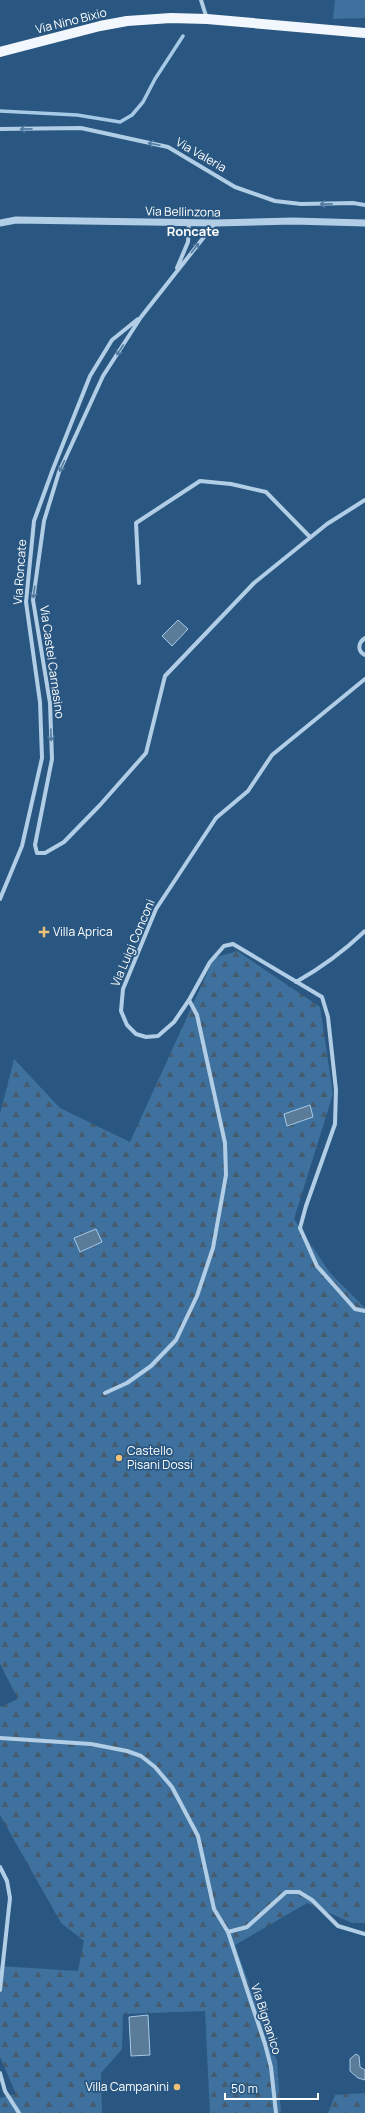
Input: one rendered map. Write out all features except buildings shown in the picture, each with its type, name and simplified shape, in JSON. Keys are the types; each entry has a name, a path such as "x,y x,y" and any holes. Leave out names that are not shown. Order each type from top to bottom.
{"main road":[{"name":"Via Nino Bixio","path":"0,52 114,23 170,18 207,19 365,33"}],"street":[{"path":"201,0 207,19"},
{"name":"Via Valeria","path":"0,130 81,128 168,147 235,187 275,200 301,204 353,203 365,206"},
{"name":"Via Bellinzona","path":"0,223 16,220 189,223 293,221 365,223"},
{"name":"Via Castel Carnasino","path":"175,274 188,242 189,223"},
{"name":"Via Castel Carnasino","path":"215,223 141,317 103,376 59,472 44,521 33,600 50,703 52,759 35,848 37,853 45,853 64,842 100,806 146,753 165,676 254,584 310,536 365,500"},
{"name":"Via Roncate","path":"0,900 22,846 42,758 40,702 26,602 34,521 90,376 112,340 141,317"},
{"path":"140,583 136,523 200,481 231,484 266,492 310,536"},
{"path":"365,638 361,641 359,646 360,651 365,655"},
{"name":"Via Luigi Conconi","path":"365,679 272,755 248,791 216,818 156,909 123,989 121,1012 128,1025 136,1034 146,1037 158,1036 174,1022 189,1000 210,962 224,946 233,944 322,997 328,1017 336,1090 335,1124 306,1206 300,1228 317,1266 355,1309 365,1311"},
{"path":"296,982 319,969 350,945 365,931"},
{"path":"105,1393 127,1383 151,1366 176,1340 198,1296 213,1248 226,1175 225,1143 197,1015 189,1000"},
{"name":"Via Bignanico","path":"0,1738 91,1744 127,1751 141,1756 155,1767 172,1787 198,1836 214,1909 228,1932 265,2044 271,2067 276,2113"},
{"path":"0,1867 7,1881 10,1898 0,1990"},
{"path":"228,1932 247,1927 286,1892 299,1892 312,1900 338,1926 365,1934"},
{"path":"0,2074 5,2091 19,2113"}],"green space":[{"path":"335,0 365,0 365,18 333,19"},
{"path":"237,951 320,1007 333,1094 294,1219 330,1273 365,1308 365,1923 352,1923 307,1903 235,1945 277,2061 281,2113 210,2113 205,2011 123,2014 122,2049 101,2073 102,2113 0,2113 0,2098 16,2094 0,2057 0,1966 78,1971 84,1941 61,1923 0,1815 0,1707 18,1699 0,1664 0,1114 14,1059 60,1108 130,1142 214,958"},
{"path":"365,2093 365,2113 328,2113 335,2095"}],"shaded area":[{"path":"178,620 188,629 172,646 162,636"},
{"path":"310,1105 313,1117 287,1126 284,1114"},
{"path":"96,1229 102,1242 80,1252 74,1238"},
{"path":"148,2015 150,2055 131,2056 129,2017"},
{"path":"356,2054 359,2056 360,2067 365,2070 365,2080 358,2078 350,2071 350,2059"}],"waterway":[{"path":"0,111 77,115 120,122 132,115 143,102 155,79 183,36"}],"place":[{"name":"Villa Aprica","path":"44,932"},
{"name":"Castello Pisani Dossi","path":"119,1458"},
{"name":"Villa Campanini","path":"177,2087"}],"district":[{"name":"Roncate","path":"193,231"}]}
